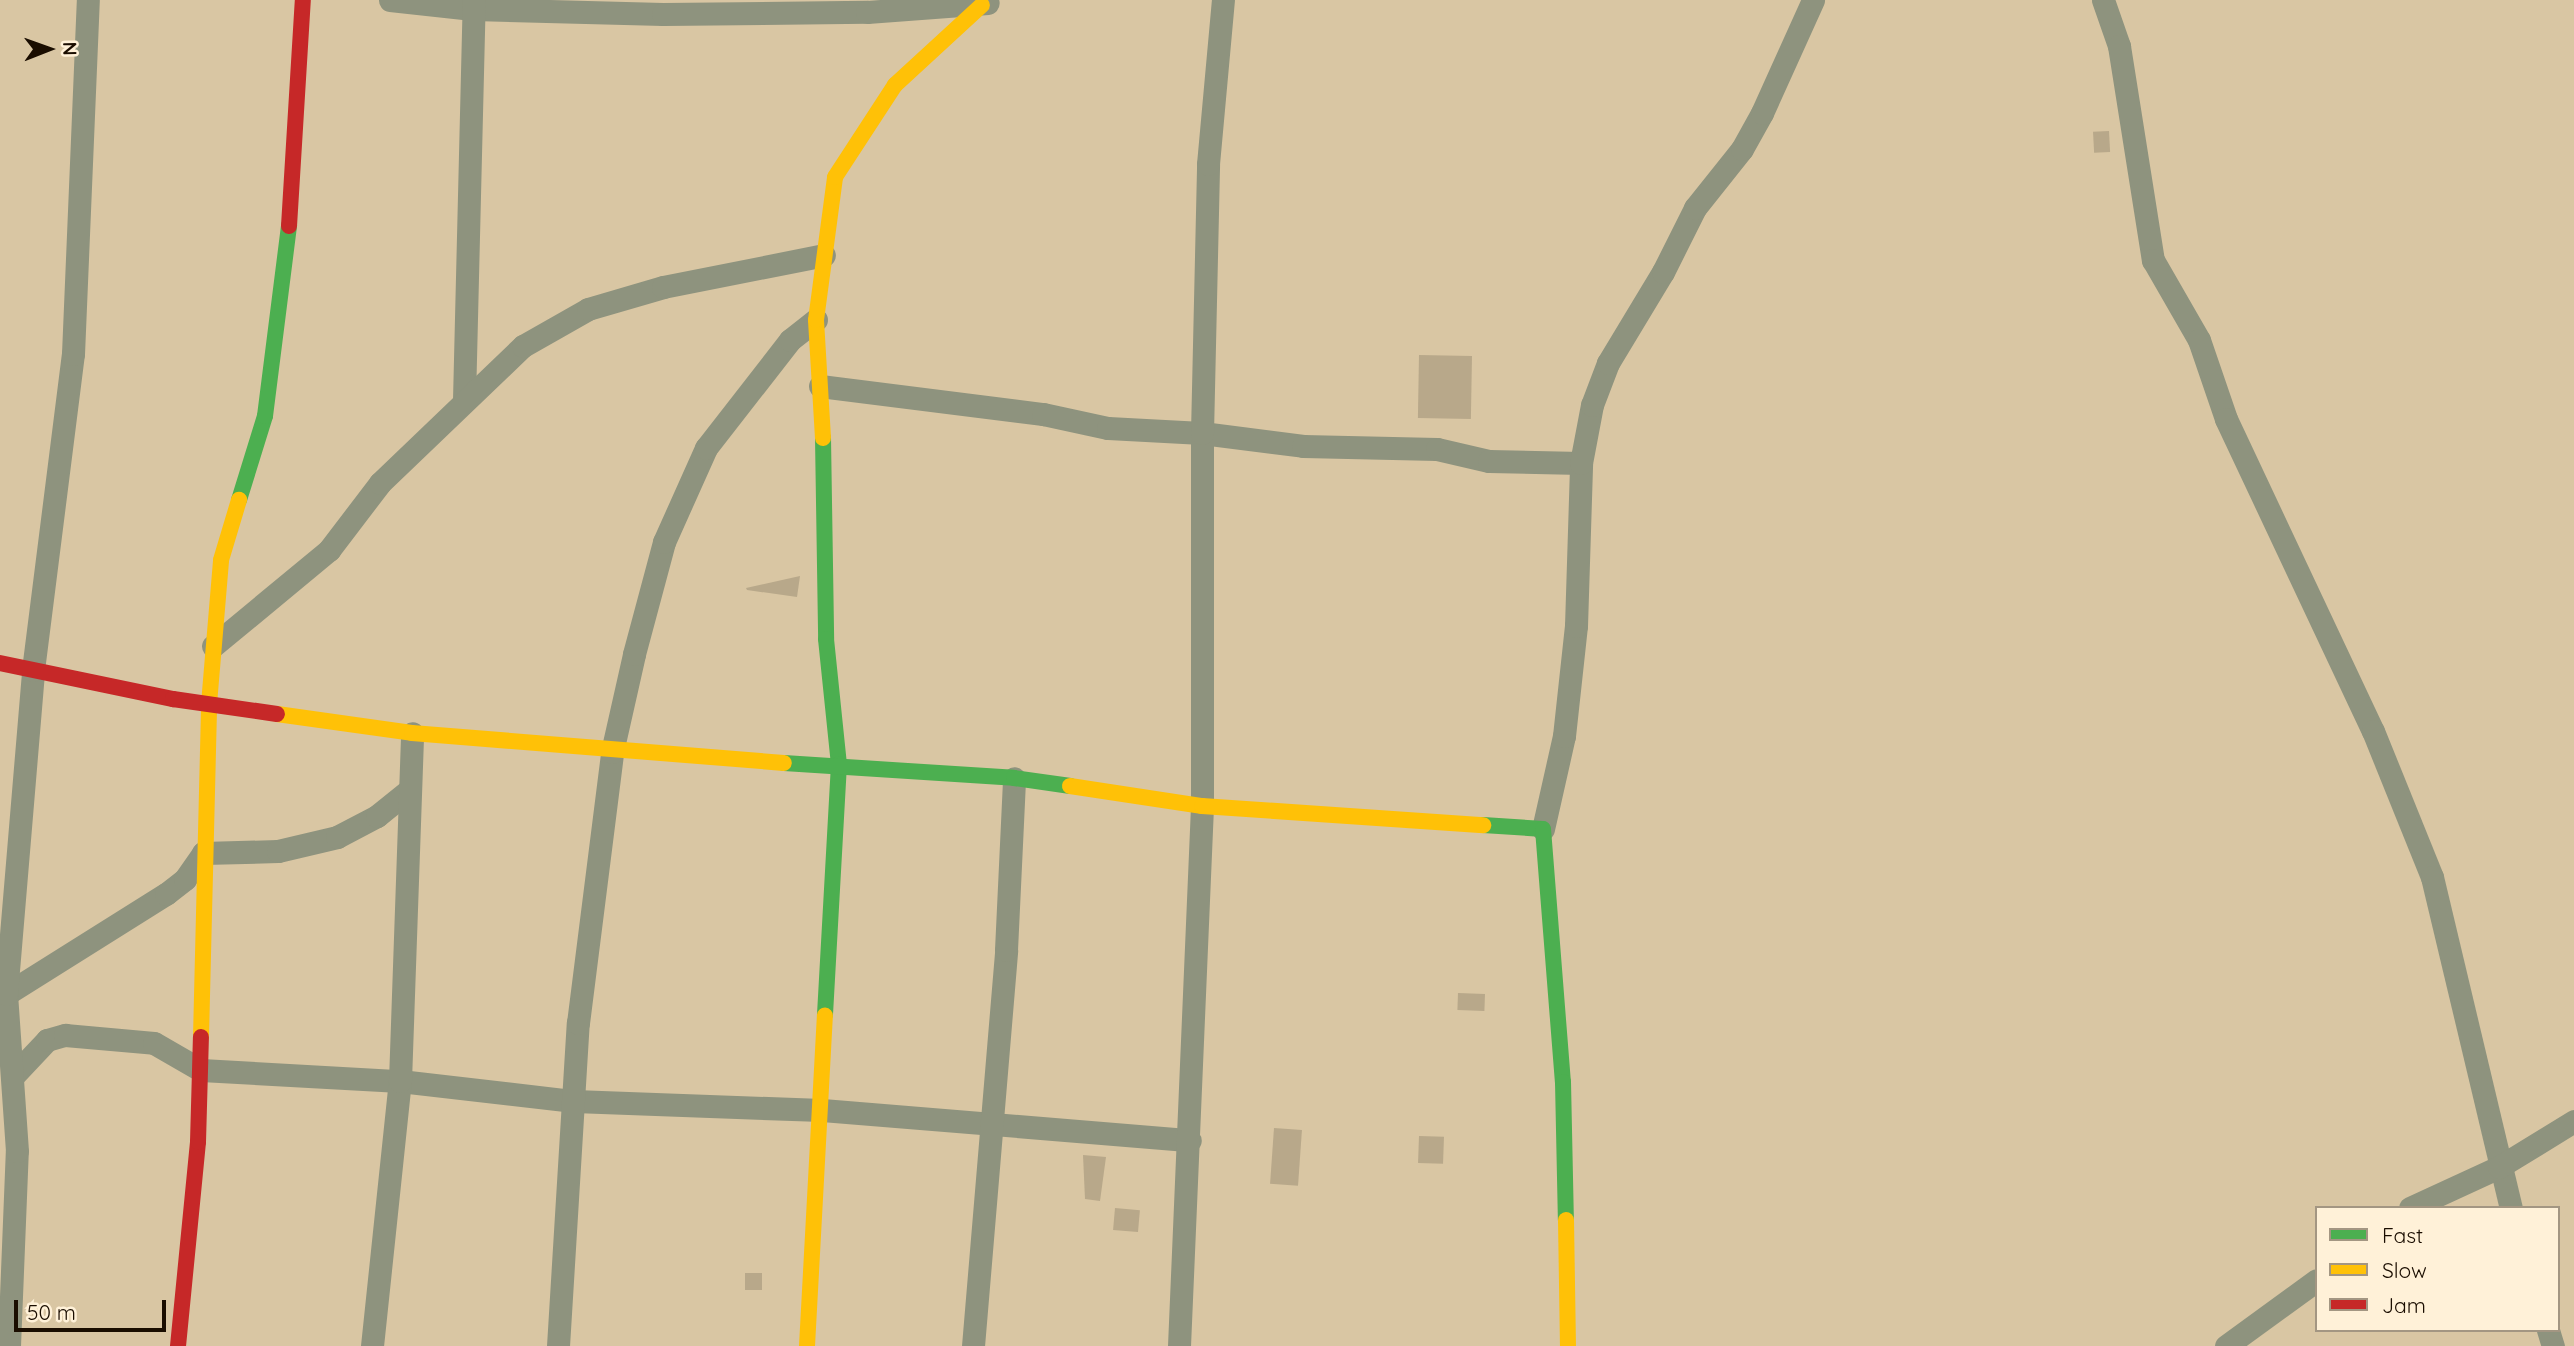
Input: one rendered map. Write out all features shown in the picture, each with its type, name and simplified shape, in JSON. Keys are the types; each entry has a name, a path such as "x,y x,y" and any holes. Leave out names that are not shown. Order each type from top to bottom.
{"street":[{"path":"9,1346 15,1279 14,1074 3,996 33,670 73,354 88,0"},
{"path":"178,1346 201,1070 203,853 213,646 221,560 265,416 286,270 303,0"},
{"path":"390,0 664,7 867,6 988,2"},
{"path":"1179,1346 1190,1140 1202,806 1202,433 1208,164 1223,0"},
{"path":"1568,1346 1563,1082 1543,829 1564,736 1576,626 1581,463 1592,405 1608,363 1663,272 1695,208 1748,137 1796,44 1813,0"},
{"path":"2103,0 2119,47 2153,260 2199,340 2226,419 2373,731 2432,877 2510,1206"},
{"path":"807,1346 839,764 826,639 816,320 824,255 835,177 850,151 895,85 988,2"},
{"path":"464,400 473,4"},
{"path":"213,646 329,550 380,483 523,346 588,309 663,287 824,255"},
{"path":"558,1346 578,1023 612,752 664,542 706,448 790,340 816,320"},
{"path":"820,386 1043,414 1108,428 1202,433 1303,446 1437,449 1461,458 1581,463"},
{"path":"0,663 209,704 412,733 612,752 839,764 1014,778 1202,806 1543,829"},
{"path":"372,1346 400,1081 412,733"},
{"path":"973,1346 992,1122 1014,778"},
{"path":"203,853 278,851 337,837 377,816 408,791"},
{"path":"3,996 166,894 185,878 203,853"},
{"path":"14,1074 47,1040 65,1035 154,1043 185,1057 201,1070 400,1081 574,1101 822,1110 1190,1140"},
{"path":"2414,1206 2499,1167 2574,1121"},
{"path":"2226,1346 2315,1281"}],"building":[{"path":"2109,131 2110,152 2094,153 2093,132"},
{"path":"1419,355 1472,356 1471,419 1418,418"},
{"path":"800,576 797,597 746,588"},
{"path":"1458,993 1485,994 1484,1011 1457,1010"},
{"path":"1274,1128 1302,1130 1298,1186 1270,1184"},
{"path":"1419,1136 1444,1137 1443,1164 1418,1163"},
{"path":"1083,1155 1106,1157 1100,1201 1085,1199"},
{"path":"1115,1208 1140,1210 1138,1232 1113,1230"},
{"path":"745,1273 762,1273 762,1290 745,1290"}],"traffic: fast":[{"path":"239,500 265,416 289,226"},
{"path":"823,438 826,639 839,764 825,1015"},
{"path":"784,763 1014,778 1070,786"},
{"path":"1483,825 1543,829 1563,1082 1566,1220"}],"traffic: slow":[{"path":"823,438 816,320 835,177 895,85 982,5"},
{"path":"201,1037 209,704 221,560 239,500"},
{"path":"277,714 412,733 784,763"},
{"path":"1070,786 1202,806 1483,825"},
{"path":"807,1346 825,1015"},
{"path":"1566,1220 1568,1346"}],"traffic: jam":[{"path":"289,226 303,0"},
{"path":"0,663 173,699 277,714"},
{"path":"178,1346 198,1142 201,1037"}]}
